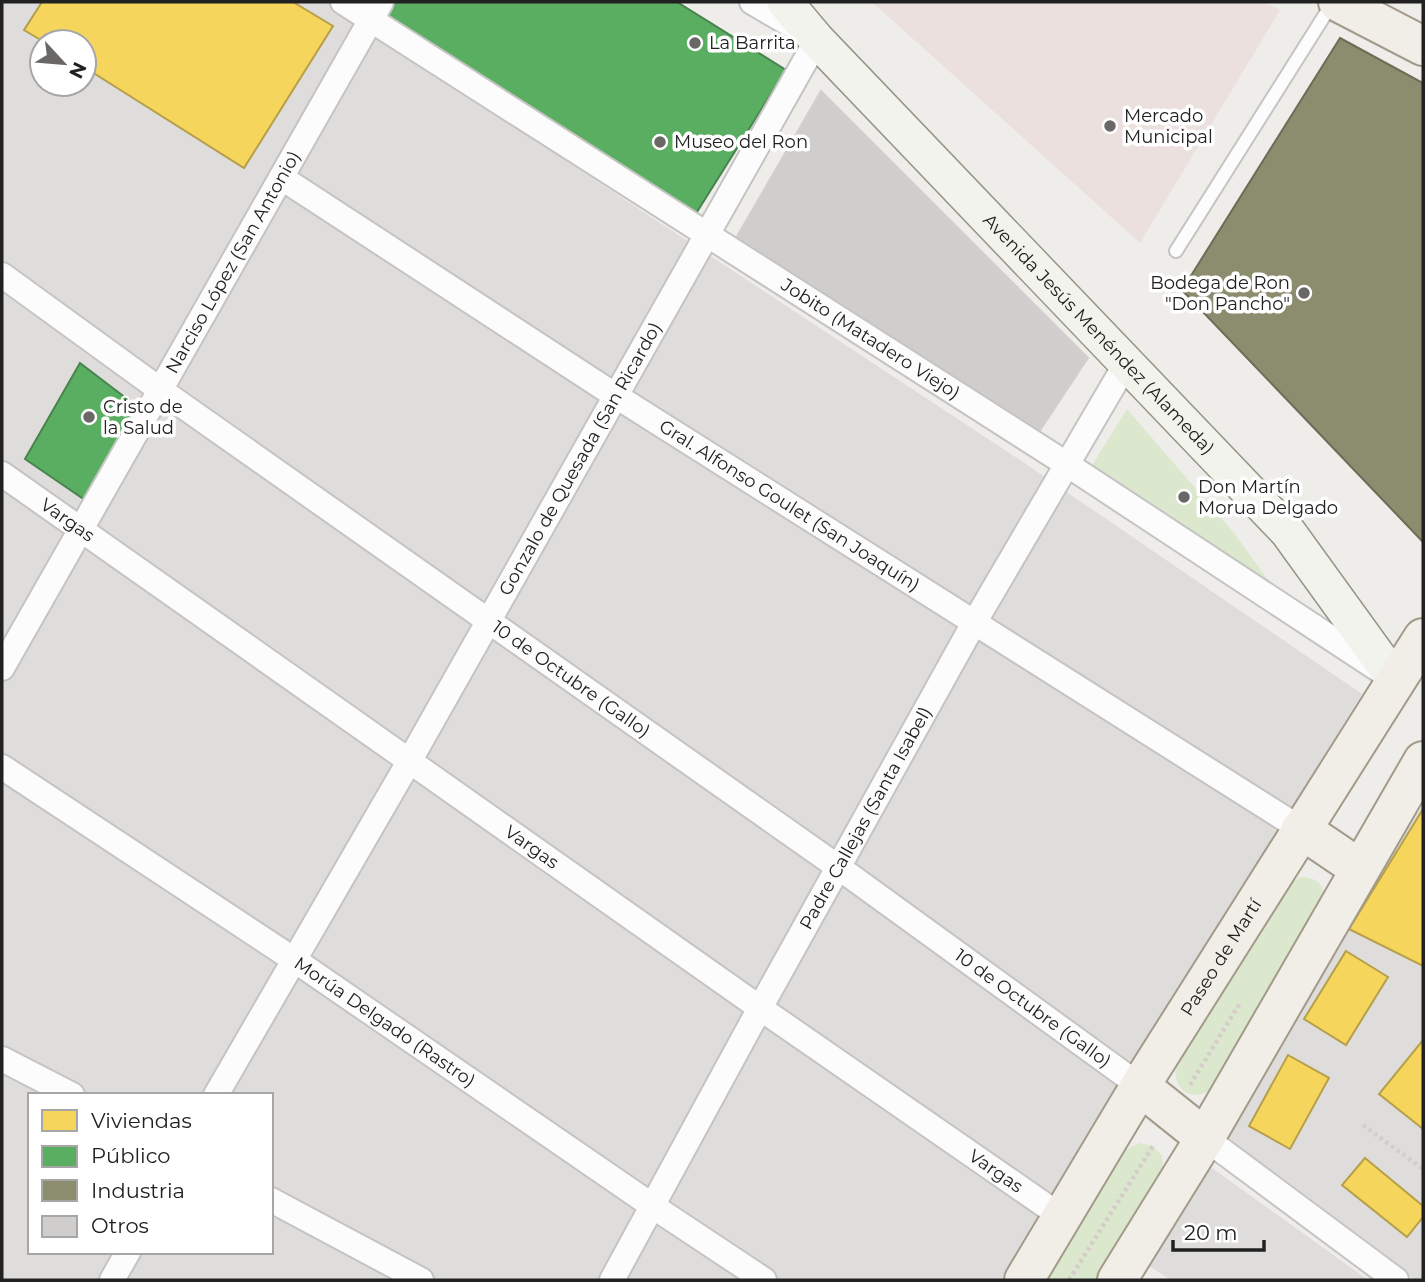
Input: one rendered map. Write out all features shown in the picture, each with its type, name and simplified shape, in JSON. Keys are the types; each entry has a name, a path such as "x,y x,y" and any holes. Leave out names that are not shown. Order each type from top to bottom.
{"main road":[{"name":"Avenida Jesús Menéndez (Alameda)","path":"785,2 817,40 1289,532 1395,680"},
{"path":"1336,2 1423,46"},
{"name":"Paseo de Martí","path":"1024,1280 1140,1086 1423,638"},
{"path":"1117,1280 1205,1138 1423,763"},
{"path":"1301,829 1360,869"},
{"path":"1140,1086 1205,1138"}],"street":[{"name":"Jobito (Matadero Viejo)","path":"343,2 375,11 707,236 1068,465 1395,680"},
{"path":"752,2 817,40"},
{"name":"Narciso López (San Antonio)","path":"2,668 375,11"},
{"name":"Gonzalo de Quesada (San Ricardo)","path":"217,1093 410,760 817,40"},
{"name":"Gral. Alfonso Goulet (San Joaquín)","path":"282,178 616,396 1301,829"},
{"name":"10 de Octubre (Gallo)","path":"2,275 488,622 838,867 1140,1086"},
{"name":"Padre Callejas (Santa Isabel)","path":"612,1280 974,623 1127,362"},
{"name":"Vargas","path":"2,474 760,1008 1062,1217"},
{"name":"Morúa Delgado (Rastro)","path":"2,767 293,959 764,1280"},
{"path":"2,1059 68,1093"},
{"path":"1205,1138 1396,1280"},
{"path":"273,1201 421,1280"},
{"path":"112,1280 127,1254"}],"lane":[{"path":"1176,251 1336,2"}],"path":[{"path":"1363,1125 1423,1168"},
{"path":"1069,1280 1153,1146"}],"shaded area":[{"path":"2,2 398,2 378,37 1020,460 1362,694 1001,1280 2,1280"},
{"name":"Mercado Municipal","path":"872,2 1263,2 1280,10 1140,243"},
{"path":"1423,805 1423,1280 1415,1280 1218,1140 1345,926"},
{"path":"1208,1165 1368,1280 1171,1280 1149,1266"}],"green space":[{"path":"1127,409 1234,533 1268,580 1091,467"},
{"path":"1301,877 1314,879 1321,886 1324,896 1323,909 1210,1090 1203,1094 1189,1094 1177,1081 1176,1066 1288,884"},
{"path":"1139,1143 1153,1146 1162,1156 1163,1169 1095,1280 1046,1280 1126,1150"}],"building: Viviendas":[{"path":"42,2 293,2 333,26 244,168 98,76 98,28 28,28 28,32 24,30"},
{"path":"1423,809 1423,966 1349,929"},
{"path":"1346,951 1388,977 1346,1045 1304,1019"},
{"path":"1423,1040 1423,1129 1379,1094"},
{"path":"1288,1055 1329,1078 1290,1149 1249,1126"},
{"path":"1365,1158 1423,1206 1423,1217 1407,1237 1342,1185"}],"building: Público":[{"name":"Museo del Ron","path":"396,2 677,2 786,70 695,215 384,20"},
{"path":"80,363 139,408 85,500 25,459"}],"building: Industria":[{"name":"Bodega de Ron \"Don Pancho\"","path":"1340,38 1423,83 1423,542 1182,290"}],"building: Otros":[{"path":"821,91 1088,358 1039,432 735,240"}],"place":[{"name":"La Barrita","path":"695,43"},
{"name":"Mercado Municipal","path":"1110,126"},
{"name":"Museo del Ron","path":"660,142"},
{"name":"Bodega de Ron \"Don Pancho\"","path":"1304,293"},
{"name":"Cristo de la Salud","path":"89,417"},
{"name":"Don Martín Morua Delgado","path":"1184,497"}]}
